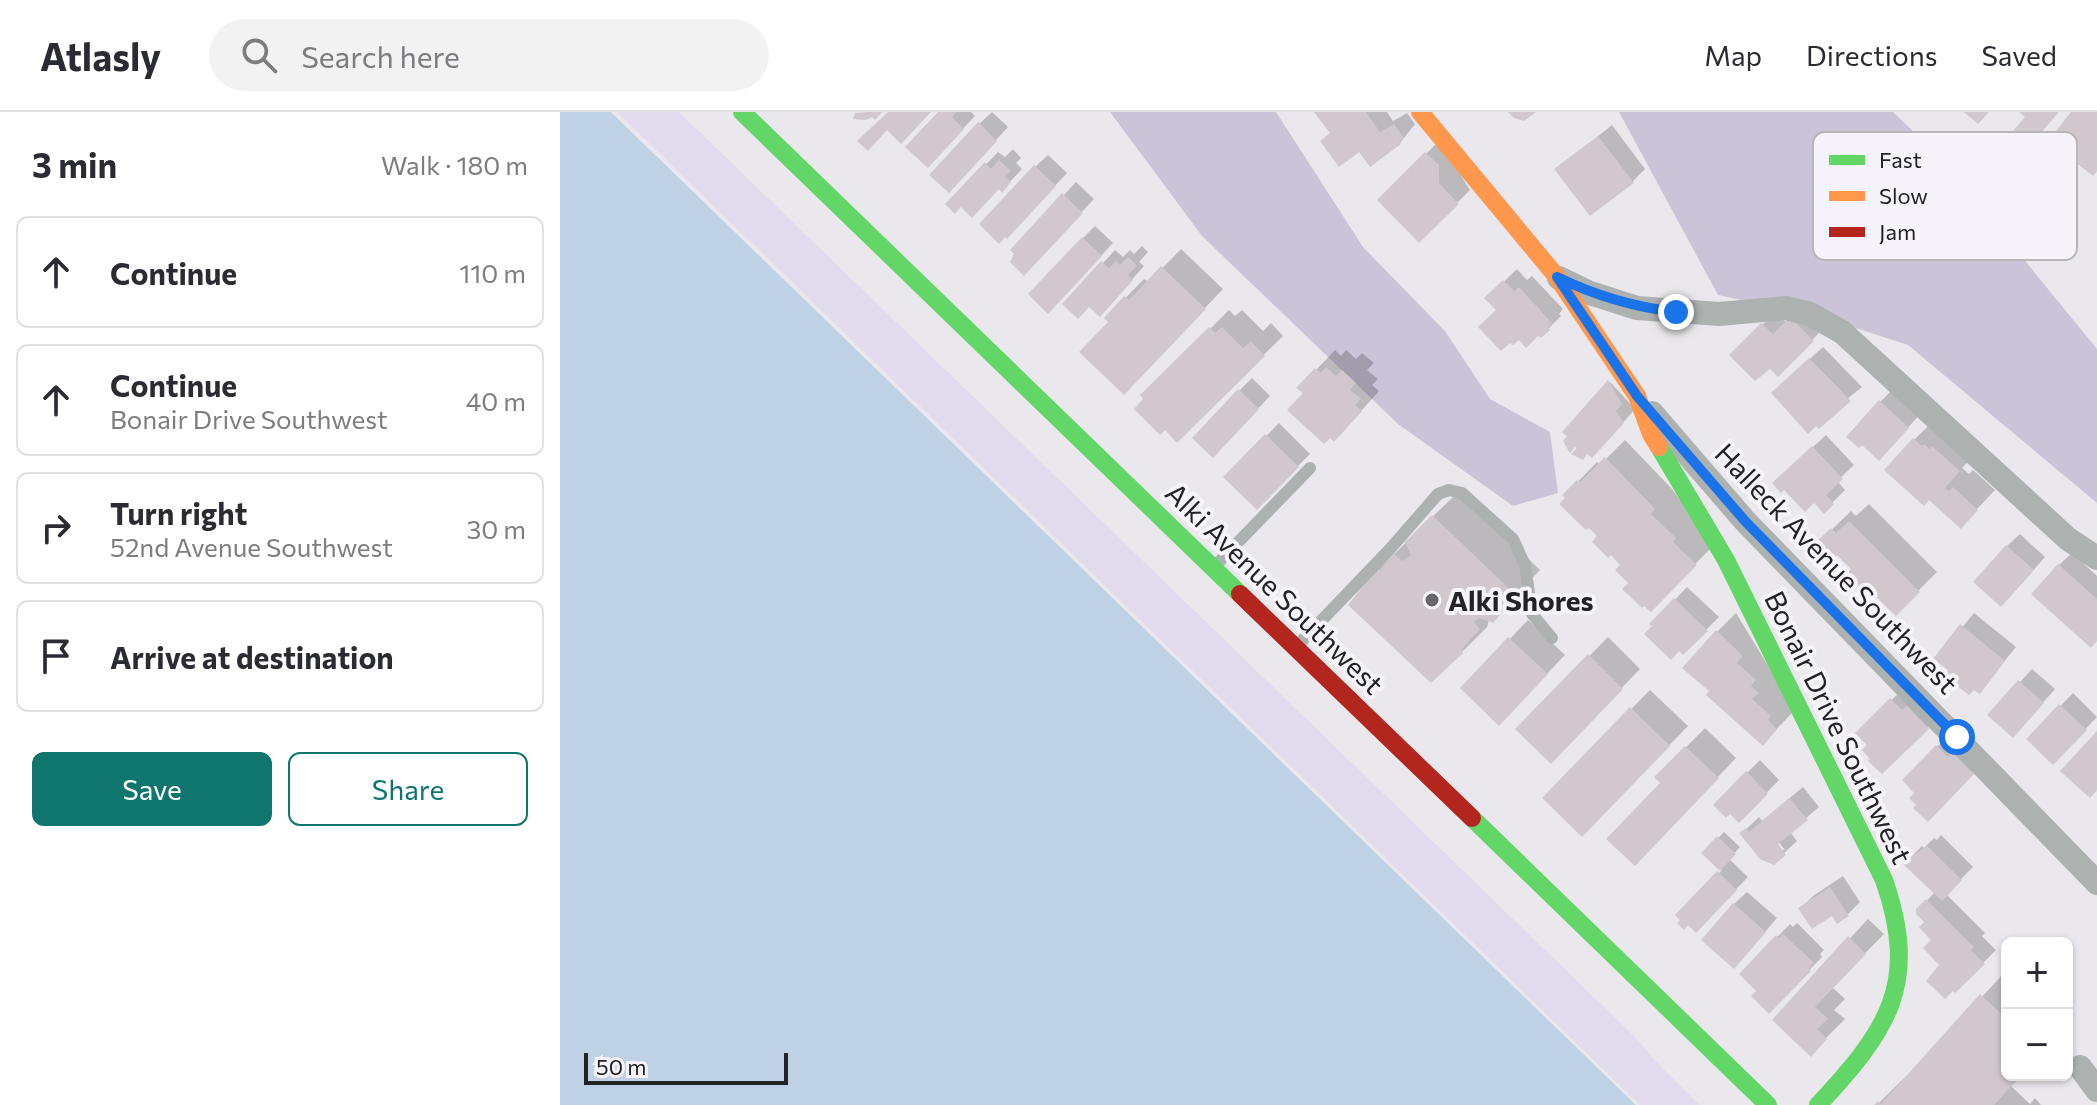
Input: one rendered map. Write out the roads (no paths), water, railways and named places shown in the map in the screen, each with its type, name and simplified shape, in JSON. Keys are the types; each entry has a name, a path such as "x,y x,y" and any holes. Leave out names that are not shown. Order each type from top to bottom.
{"main road":[{"name":"Alki Avenue Southwest","path":"742,112 1768,1105"},
{"name":"Bonair Drive Southwest","path":"1420,112 1557,277 1637,396 1651,434 1726,560 1878,867 1898,925 1896,989 1874,1042 1818,1105"}],"street":[{"path":"1557,277 1590,293 1637,308 1719,314 1786,308 1810,314 1842,332 2068,539 2097,558"},
{"name":"Halleck Avenue Southwest","path":"1637,396 1745,521 2097,883"},
{"path":"2080,1067 2097,1090"}],"lane":[{"path":"1214,568 1310,468"},
{"path":"1295,647 1390,549 1438,494 1449,490 1462,493 1513,539 1525,565 1532,614 1552,638"}],"water":[{"path":"560,112 611,112 1636,1105 560,1105"}],"place":[{"name":"Alki Shores","path":"1432,600"}]}
